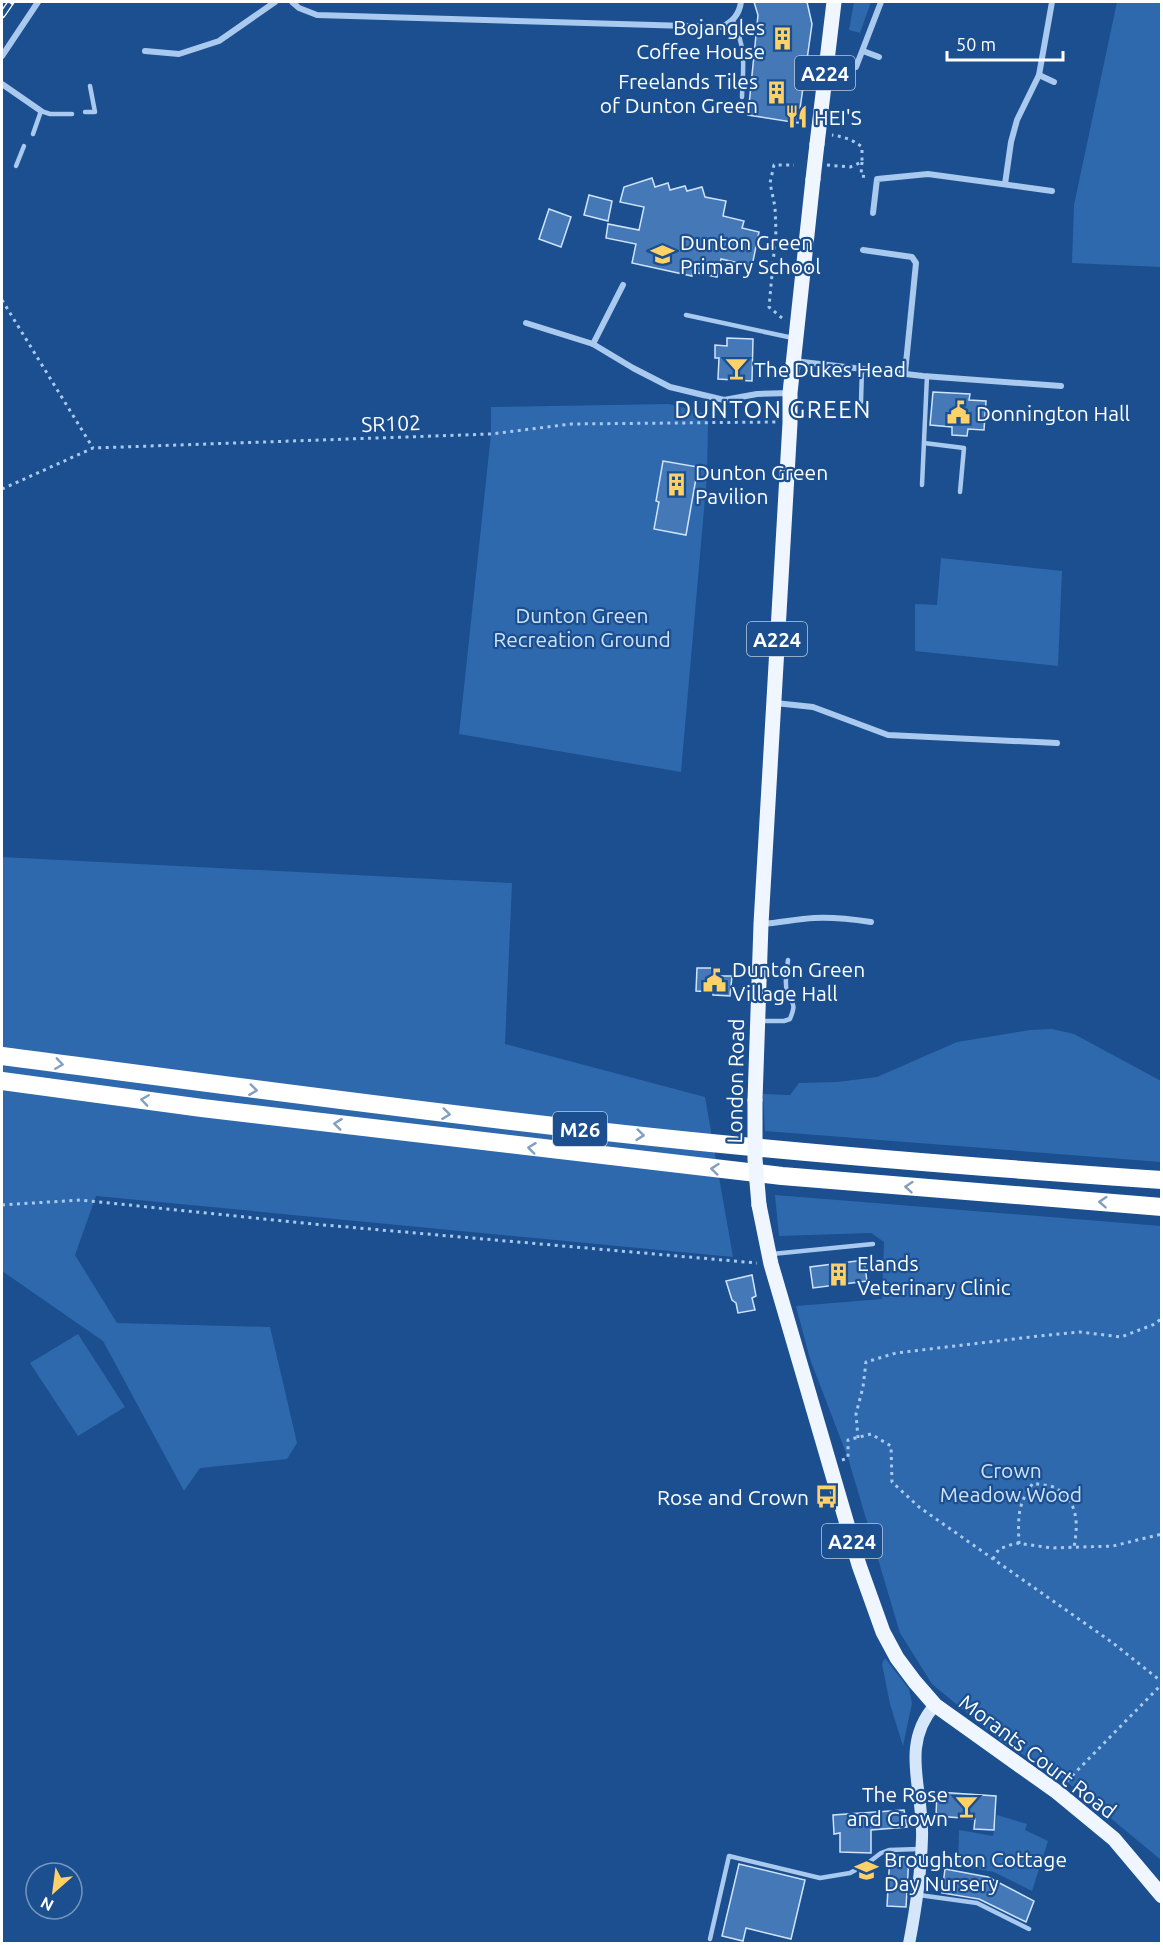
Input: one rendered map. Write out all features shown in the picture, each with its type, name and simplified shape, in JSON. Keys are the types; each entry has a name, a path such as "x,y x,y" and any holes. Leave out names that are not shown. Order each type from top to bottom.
{"highway":[{"name":"M26","path":"2,1056 557,1127 777,1150 1161,1180"},
{"name":"M26","path":"2,1081 202,1108 770,1175 1161,1206"}],"main road":[{"name":"London Road","path":"834,2 790,393 762,924 755,1159 759,1205 770,1259 859,1566 883,1632 903,1666 935,1705"},
{"name":"Morants Court Road","path":"935,1705 1057,1791 1114,1839 1161,1896"}],"street":[{"path":"2,57 38,2"},
{"path":"145,51 179,54 219,41 275,2"},
{"path":"292,2 317,15 722,27 733,21 741,2"},
{"path":"856,67 881,2"},
{"path":"1005,184 1011,142 1017,120 1039,75 1052,2"},
{"path":"863,51 879,57"},
{"path":"1039,75 1054,82"},
{"path":"2,84 41,111"},
{"path":"873,213 877,179 928,174 1052,191"},
{"path":"863,250 912,257 916,263 905,373"},
{"path":"593,344 623,285"},
{"path":"526,323 593,344 670,387 724,400 757,394 790,393"},
{"path":"793,360 927,376 1061,386"},
{"path":"774,702 813,707 888,735 1057,743"},
{"path":"762,924 812,918 847,918 871,922"},
{"path":"909,1944 919,1894 922,1849 915,1743 935,1705"}],"lane":[{"path":"733,21 742,40 744,52 742,97"},
{"path":"85,112 95,112 90,86"},
{"path":"33,134 41,111 50,114 72,114"},
{"path":"16,166 24,146"},
{"path":"686,315 796,334"},
{"path":"861,402 862,368"},
{"path":"922,485 927,376"},
{"path":"924,443 964,447 960,492"},
{"path":"758,1021 790,1019 794,1009 794,1000 786,989 788,960"},
{"path":"770,1259 873,1244"},
{"path":"710,1939 729,1856 820,1878 831,1878 859,1869 889,1850 922,1849"},
{"path":"919,1894 977,1903 1029,1929"}],"path":[{"path":"818,139 845,137 856,142 861,147 861,176 877,179"},
{"path":"827,165 850,167 862,162"},
{"path":"794,165 774,165 770,183 775,207 776,231 769,307 796,334"},
{"path":"2,300 93,448"},
{"name":"SR102","path":"2,489 93,448 491,434 571,424 790,423"},
{"path":"2,1205 80,1200 313,1224 770,1259"},
{"path":"858,1437 856,1413 863,1388 866,1362 896,1353 1049,1335 1080,1332 1121,1337 1155,1324 1161,1318"},
{"path":"829,1464 848,1458 848,1440 858,1437 871,1434 891,1446 892,1482 919,1507 1113,1643 1161,1683 1057,1791"},
{"path":"1019,1544 1018,1514 1023,1497 1033,1483 1055,1487 1070,1499 1078,1524 1074,1547"},
{"path":"993,1559 999,1549 1019,1544 1052,1548 1113,1546 1161,1534"}],"green space":[{"path":"854,2 871,2 860,33 849,30"},
{"path":"1117,2 1161,2 1161,267 1072,263 1074,205"},
{"name":"Dunton Green Recreation Ground","path":"669,404 703,413 708,424 707,475 681,772 459,734 491,434 491,407"},
{"path":"941,558 1062,571 1058,666 915,651 915,604 937,605"},
{"path":"2,857 512,883 505,1044 705,1097 733,1257 96,1196 75,1255 117,1323 270,1327 297,1443 287,1459 200,1468 184,1491 103,1341 2,1271"},
{"path":"1052,1029 1074,1034 1161,1081 1161,1162 765,1131 763,1094 790,1095 799,1083 837,1082 877,1077 957,1042 1030,1030"},
{"name":"Crown Meadow Wood","path":"775,1195 1161,1226 1161,1860 1066,1781 1002,1742 932,1684 900,1633 848,1458 810,1359 796,1306 882,1299 884,1242 871,1233 779,1236"},
{"path":"78,1334 125,1407 78,1436 30,1363"},
{"path":"885,1658 909,1689 912,1703 903,1746 890,1704 882,1664"},
{"path":"997,1815 1027,1824 1025,1830 1048,1841 1032,1891 994,1872 958,1866 959,1830 993,1836"}],"building":[{"path":"754,2 807,2 812,24 798,123 748,115 758,15"},
{"name":"Dunton Green Primary School","path":"652,178 655,187 668,183 670,190 685,186 687,191 702,187 705,197 726,201 723,216 744,221 742,228 759,232 752,266 721,259 717,277 693,272 692,276 632,263 636,244 606,238 608,224 639,230 644,207 620,202 624,187"},
{"path":"589,195 612,201 608,221 584,215"},
{"path":"549,209 571,217 561,247 539,239"},
{"name":"The Dukes Head","path":"727,338 753,339 752,381 718,379 719,358 715,358 715,345 727,346"},
{"name":"Donnington Hall","path":"933,392 970,394 969,400 986,401 984,430 968,429 967,436 952,435 952,427 930,425"},
{"name":"Dunton Green Pavilion","path":"663,461 698,467 686,535 654,529"},
{"name":"Dunton Green Village Hall","path":"697,968 718,968 718,976 732,976 730,996 696,991"},
{"name":"Elands Veterinary Clinic","path":"864,1260 867,1281 813,1288 810,1267"},
{"path":"752,1275 756,1296 752,1298 755,1310 738,1313 726,1281"},
{"name":"The Rose and Crown","path":"937,1792 996,1796 994,1830 974,1829 975,1819 936,1816"},
{"path":"904,1810 907,1827 871,1830 871,1853 840,1852 840,1833 834,1834 833,1815"},
{"path":"890,1855 909,1856 906,1907 887,1906"},
{"path":"739,1864 805,1880 791,1939 746,1928 743,1941 722,1936"},
{"path":"945,1869 988,1877 1034,1901 1026,1922 979,1899 942,1893"}],"railway":[{"path":"2,15 11,2"}],"place":[{"name":"Bojangles Coffee House","path":"783,39"},
{"name":"Freelands Tiles of Dunton Green","path":"776,93"},
{"name":"HEI'S","path":"796,117"},
{"name":"Dunton Green Primary School","path":"662,254"},
{"name":"The Dukes Head","path":"736,369"},
{"name":"Donnington Hall","path":"958,413"},
{"name":"Dunton Green Pavilion","path":"677,484"},
{"name":"Dunton Green Village Hall","path":"714,981"},
{"name":"Elands Veterinary Clinic","path":"839,1275"},
{"name":"Rose and Crown","path":"827,1497"},
{"name":"The Rose and Crown","path":"966,1806"},
{"name":"Broughton Cottage Day Nursery","path":"866,1871"}],"district":[{"name":"DUNTON GREEN","path":"773,409"}]}
